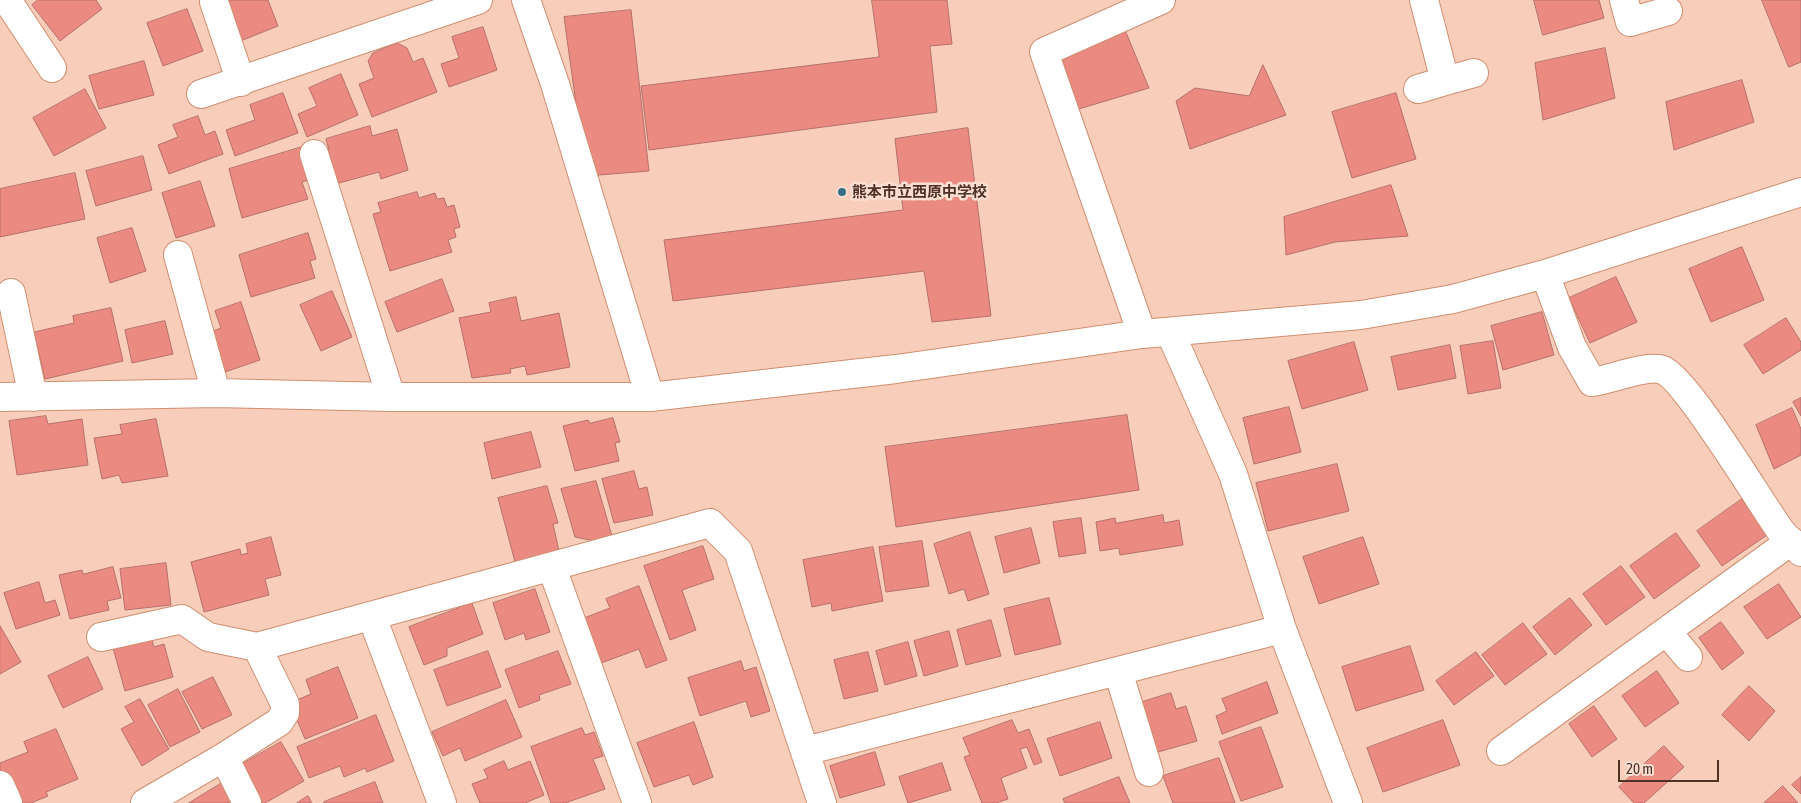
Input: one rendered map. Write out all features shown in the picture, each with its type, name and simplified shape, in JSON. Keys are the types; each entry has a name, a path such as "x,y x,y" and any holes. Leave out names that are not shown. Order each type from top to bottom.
{"street":[{"path":"7,0 52,68"},
{"path":"201,94 478,0"},
{"path":"526,0 555,84 650,396"},
{"path":"1142,334 1044,52 1162,0"},
{"path":"1424,0 1445,81"},
{"path":"1624,0 1630,22 1668,11"},
{"path":"214,2 241,82"},
{"path":"1418,89 1474,73"},
{"path":"314,154 391,396"},
{"path":"0,397 216,393 391,396 650,396 896,369 1142,334 1361,315 1453,299 1545,274 1801,192"},
{"path":"178,255 216,393"},
{"path":"1502,751 1666,632 1796,546 1782,532 1704,417 1675,379 1663,370 1649,369 1592,382 1572,347 1545,274"},
{"path":"11,293 33,396"},
{"path":"1170,332 1233,474 1282,629 1348,803"},
{"path":"101,637 182,619 208,637 257,647 552,568 710,523 738,551 822,803"},
{"path":"552,568 637,803"},
{"path":"372,617 442,803"},
{"path":"805,750 1282,629"},
{"path":"1666,632 1688,657"},
{"path":"145,803 224,757 279,722 285,713 285,704 257,647"},
{"path":"1118,671 1149,772"},
{"path":"224,757 247,803"},
{"path":"0,785 8,803"}],"building":[{"path":"38,0 96,0 102,9 60,41 32,5"},
{"path":"223,0 268,0 278,26 238,42"},
{"path":"872,0 947,0 952,44 930,46 937,112 649,150 641,86 879,57"},
{"path":"1534,0 1599,0 1604,18 1543,35"},
{"path":"1762,0 1801,0 1801,62 1789,67"},
{"path":"187,9 203,51 163,66 147,23"},
{"path":"631,10 649,171 586,176 564,17"},
{"path":"483,27 497,70 449,87 441,64 459,58 452,37"},
{"path":"1125,30 1149,88 1072,111 1057,57"},
{"path":"397,43 407,48 413,62 423,58 437,92 372,117 359,84 374,78 368,61 373,53"},
{"path":"1605,48 1615,98 1543,120 1535,63"},
{"path":"144,61 154,95 99,109 89,76"},
{"path":"1263,65 1286,115 1190,149 1176,101 1195,88 1249,96"},
{"path":"341,74 358,115 307,137 298,114 317,106 309,88"},
{"path":"1742,80 1754,122 1674,150 1666,102"},
{"path":"85,89 106,128 54,156 33,118"},
{"path":"283,93 298,133 235,156 226,130 255,120 250,105"},
{"path":"1396,93 1416,159 1352,178 1332,112"},
{"path":"198,116 205,135 215,131 223,154 169,174 158,145 178,137 173,125"},
{"path":"370,126 372,136 397,129 408,170 381,179 379,172 332,185 322,151 329,150 326,139"},
{"path":"968,128 991,316 932,322 924,271 673,301 664,240 903,210 895,139"},
{"path":"302,147 312,179 302,182 308,199 242,218 229,169"},
{"path":"143,156 152,190 96,206 86,171"},
{"path":"75,173 85,219 0,237 0,189"},
{"path":"200,181 215,226 176,238 162,193"},
{"path":"1391,185 1408,236 1335,242 1286,255 1284,217"},
{"path":"417,192 419,198 435,193 437,199 444,198 447,207 454,205 460,227 454,229 456,237 448,240 452,252 390,271 373,214 381,212 378,203"},
{"path":"132,228 146,271 110,283 97,238"},
{"path":"308,233 316,259 310,261 315,278 251,297 239,255"},
{"path":"1742,247 1764,300 1711,322 1689,269"},
{"path":"1616,277 1637,322 1590,343 1569,298"},
{"path":"442,279 454,311 397,332 385,302"},
{"path":"332,291 352,337 321,351 300,305"},
{"path":"516,297 521,321 559,313 570,367 527,375 525,366 510,369 511,373 472,378 459,318 491,312 489,303"},
{"path":"241,302 260,360 222,373 208,333 221,328 215,311"},
{"path":"111,308 123,361 45,379 34,332 74,323 73,316"},
{"path":"1542,312 1554,355 1503,370 1491,326"},
{"path":"1786,318 1801,342 1801,350 1763,374 1744,345"},
{"path":"165,321 173,354 132,363 125,330"},
{"path":"1493,341 1501,388 1468,394 1460,346"},
{"path":"1354,342 1368,390 1302,409 1288,361"},
{"path":"1450,345 1456,378 1398,390 1391,357"},
{"path":"1801,398 1801,416 1793,402"},
{"path":"1289,407 1301,452 1254,464 1243,418"},
{"path":"1792,408 1801,429 1801,455 1774,469 1756,425"},
{"path":"1127,415 1139,490 896,527 885,447"},
{"path":"46,416 48,424 82,419 88,465 17,475 9,421"},
{"path":"613,418 620,442 615,443 619,461 575,471 563,426 588,420 590,423"},
{"path":"156,419 168,476 122,483 119,475 102,479 94,438 122,434 120,425"},
{"path":"531,432 541,467 492,479 484,443"},
{"path":"1337,464 1349,511 1268,531 1256,483"},
{"path":"634,471 639,489 647,487 653,515 614,523 602,479"},
{"path":"596,481 612,536 594,541 575,537 561,489"},
{"path":"547,486 558,523 553,524 559,551 515,562 498,498"},
{"path":"1742,499 1767,535 1722,566 1697,531"},
{"path":"1163,515 1164,523 1179,520 1183,545 1120,555 1119,548 1100,551 1096,522 1115,518 1116,523"},
{"path":"1081,518 1086,553 1059,557 1053,522"},
{"path":"1031,528 1040,563 1004,573 995,537"},
{"path":"970,532 989,594 968,601 964,589 949,594 934,544"},
{"path":"1676,533 1700,566 1654,599 1630,566"},
{"path":"271,537 281,575 265,579 269,595 204,612 191,562 240,549 241,555 248,553 246,544"},
{"path":"1363,537 1379,584 1319,604 1303,557"},
{"path":"922,541 929,586 886,592 879,547"},
{"path":"703,546 714,579 682,590 696,630 670,640 644,566"},
{"path":"873,547 883,601 832,611 831,603 812,607 803,560"},
{"path":"166,563 171,605 125,610 120,569"},
{"path":"1621,566 1645,597 1606,625 1583,594"},
{"path":"113,567 121,598 107,601 109,610 70,619 59,575 82,570 83,574"},
{"path":"39,582 45,603 55,600 60,615 16,629 4,593"},
{"path":"1779,584 1801,617 1767,639 1744,607"},
{"path":"639,586 667,660 646,668 639,649 601,663 584,618 610,608 606,599"},
{"path":"535,589 550,632 526,640 524,633 505,640 493,603"},
{"path":"1049,598 1061,644 1015,655 1004,609"},
{"path":"1570,598 1592,625 1555,655 1533,627"},
{"path":"472,603 483,634 447,648 447,656 424,665 409,627"},
{"path":"991,620 1001,656 966,665 957,630"},
{"path":"1721,622 1744,653 1722,670 1699,638"},
{"path":"1523,623 1547,654 1505,685 1482,655"},
{"path":"0,626 21,662 0,674"},
{"path":"949,631 958,666 924,676 914,641"},
{"path":"151,637 154,647 164,644 173,677 125,691 113,648"},
{"path":"908,642 917,676 885,685 876,651"},
{"path":"1410,646 1424,690 1356,711 1342,667"},
{"path":"488,651 501,687 447,706 434,670"},
{"path":"558,651 571,684 539,695 540,700 519,708 505,670"},
{"path":"868,652 878,691 844,699 834,660"},
{"path":"1476,652 1494,676 1454,705 1436,681"},
{"path":"88,657 103,689 63,708 48,676"},
{"path":"741,661 744,671 756,667 770,711 751,717 746,701 700,716 688,678"},
{"path":"338,667 358,718 305,739 290,703 311,694 306,680"},
{"path":"1657,671 1679,703 1645,727 1622,696"},
{"path":"213,677 232,715 202,729 182,692"},
{"path":"1267,682 1278,713 1222,734 1216,716 1227,711 1222,699"},
{"path":"1749,686 1775,711 1749,741 1722,715"},
{"path":"178,689 200,732 170,747 148,705"},
{"path":"1171,693 1176,709 1186,706 1197,741 1151,754 1136,704"},
{"path":"140,699 169,749 142,766 121,729 134,722 125,707"},
{"path":"506,700 522,737 465,761 460,748 443,756 432,732"},
{"path":"1594,706 1617,739 1592,757 1569,724"},
{"path":"376,715 394,761 367,772 365,768 344,777 340,766 309,778 297,747"},
{"path":"1012,720 1018,733 1029,729 1042,762 1034,765 1027,747 1020,749 1027,768 1001,778 1008,799 996,803 982,803 964,757 970,755 963,738"},
{"path":"1443,720 1460,765 1383,792 1367,748"},
{"path":"694,722 713,777 693,785 689,775 654,787 637,743"},
{"path":"1100,722 1112,758 1060,776 1047,739"},
{"path":"1261,727 1283,787 1241,801 1219,742"},
{"path":"582,728 585,735 594,732 603,756 593,759 605,789 565,803 551,803 531,747"},
{"path":"56,729 78,779 46,792 48,796 31,803 14,803 0,771 0,763 28,752 24,742"},
{"path":"281,742 304,781 265,803 257,803 237,767"},
{"path":"1664,746 1684,767 1644,803 1634,803 1619,787"},
{"path":"875,752 885,785 840,798 830,766"},
{"path":"1219,758 1235,803 1173,803 1163,776"},
{"path":"504,761 508,770 530,761 544,795 525,803 480,803 472,784 488,778 484,770"},
{"path":"942,763 951,790 908,803 899,777"},
{"path":"1119,777 1130,803 1065,803 1063,799"},
{"path":"1801,777 1801,794 1792,785"},
{"path":"375,782 383,803 324,803 324,802"},
{"path":"222,783 234,803 189,803"},
{"path":"1783,786 1798,803 1764,803"},
{"path":"308,796 312,803 297,803"}],"place":[{"name":"熊本市立西原中学校","path":"842,192"}]}
